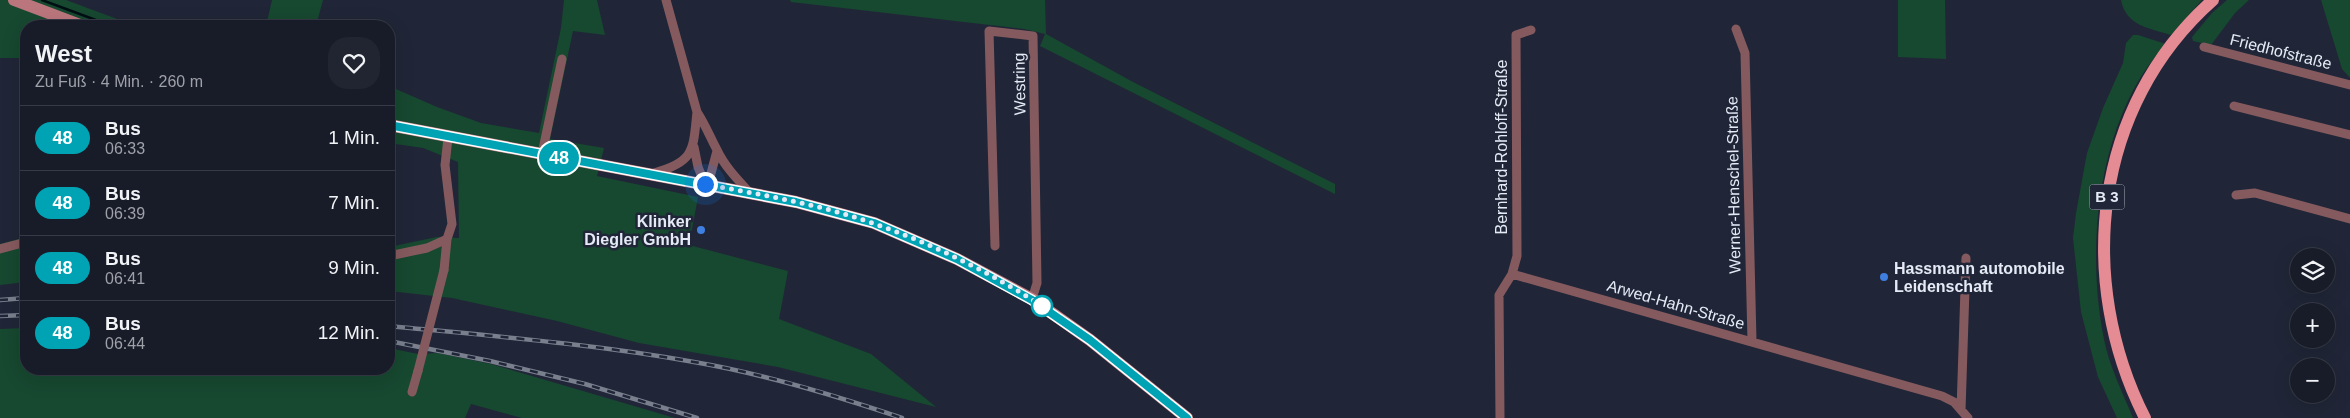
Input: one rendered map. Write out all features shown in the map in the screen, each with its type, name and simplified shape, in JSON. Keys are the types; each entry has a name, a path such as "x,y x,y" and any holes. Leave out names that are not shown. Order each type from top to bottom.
{"main road":[{"path":"14,0 67,20"},
{"name":"B 3","path":"2145,418 2124,371 2112,332 2105,292 2102,247 2106,203 2114,163 2126,127 2148,81 2169,48 2213,0"},
{"path":"395,126 448,138 796,202 874,223 957,259 1032,300 1090,340 1187,418"}],"street":[{"path":"666,0 697,112 708,128 717,151 733,174 750,193"},
{"name":"Werner-Henschel-Straße","path":"1736,29 1745,53 1752,341"},
{"name":"Bernhard-Rohloff-Straße","path":"1512,274 1517,256 1516,35 1531,30"},
{"name":"Westring","path":"996,246 989,31 1033,36 1037,283 1032,300"},
{"name":"Friedhofstraße","path":"2204,47 2350,85"},
{"path":"542,154 562,58"},
{"path":"2234,106 2350,135"},
{"path":"697,112 694,147 698,168 705,184"},
{"path":"412,392 444,270 447,239 452,224 444,165 448,138"},
{"path":"650,174 682,163 694,147"},
{"path":"705,184 710,177 717,151"},
{"path":"2236,195 2255,193 2350,219"},
{"path":"395,255 427,248 447,239"},
{"path":"0,249 20,244"},
{"path":"1962,410 1966,258"},
{"path":"1500,418 1499,295 1512,274"},
{"name":"Arwed-Hahn-Straße","path":"1512,274 1942,396 1962,410 1968,418"}],"green space":[{"path":"0,0 66,0 120,20 20,20 20,58 0,58"},
{"path":"272,0 323,0 318,20 267,20"},
{"path":"564,0 597,0 605,35 573,31 550,139 604,148 597,176 698,197 689,245 788,271 779,319 871,354 936,407 778,367 639,343 557,321 452,298 395,292 395,246 437,237 459,238 458,162 423,148 395,144 395,89 481,123 539,133 561,28"},
{"path":"790,0 1045,0 1046,34 1133,82 1335,184 1335,194 1040,46 1045,34 1024,29 791,2"},
{"path":"1898,0 1945,0 1946,59 1898,57"},
{"path":"2121,0 2202,0 2171,35 2147,28 2133,21 2124,9"},
{"path":"2227,0 2249,0 2235,13 2211,45 2193,41 2192,37 2212,13"},
{"path":"2321,0 2350,0 2350,78 2342,69"},
{"path":"2133,35 2166,44 2143,74 2125,107 2111,144 2102,184 2097,224 2096,264 2098,303 2109,359 2133,418 2117,418 2098,377 2081,312 2073,238 2087,153 2103,108 2123,63 2126,43"},
{"path":"20,239 20,283 0,285 0,244"},
{"path":"20,328 20,375 395,375 395,349 418,354 438,353 491,364 675,418 522,418 471,404 465,418 0,418 0,329"}],"waterway":[{"path":"42,0 96,20"}],"railway":[{"path":"0,300 20,298"},
{"path":"0,316 20,315"},
{"path":"395,327 580,345 694,362 799,386 902,418"},
{"path":"395,342 490,361 585,384 697,418"}],"bus line":[{"name":"48","path":"395,126 448,138 796,202 874,223 957,259 1032,300 1090,340 1187,418"}],"place":[{"name":"Klinker Diegler GmbH","path":"701,230"},
{"name":"Hassmann automobile Leidenschaft","path":"1884,277"}],"route":[{"path":"705,184 796,202 874,223 957,259 1042,306"}]}
